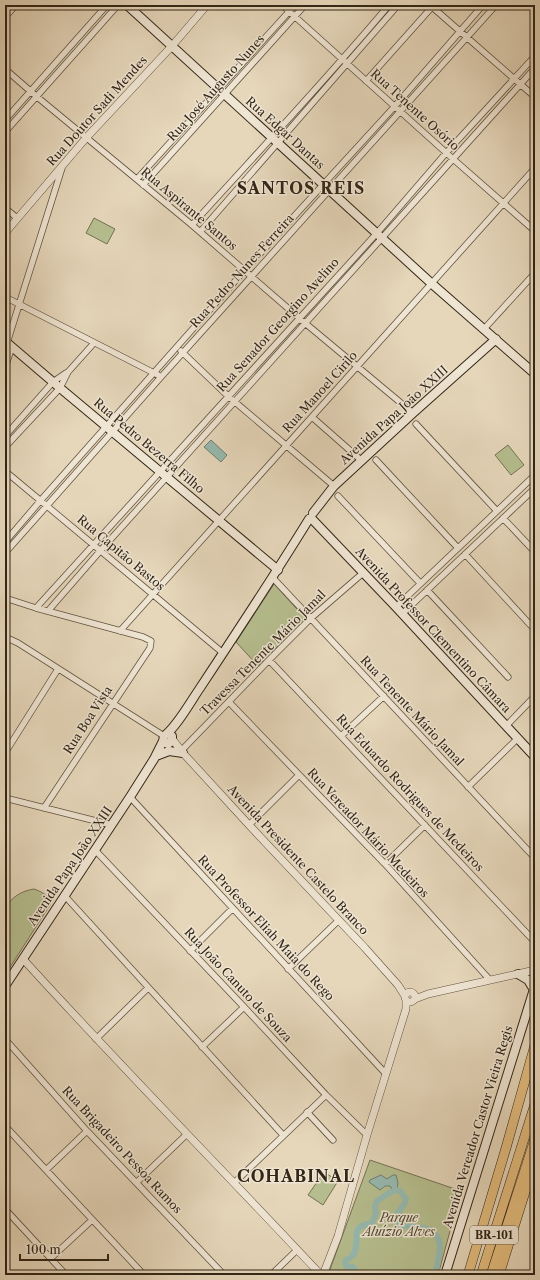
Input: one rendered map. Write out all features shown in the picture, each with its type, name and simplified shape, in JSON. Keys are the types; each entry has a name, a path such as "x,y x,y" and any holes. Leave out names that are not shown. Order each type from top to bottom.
{"main road":[{"name":"Rua Edgar Dantas","path":"127,5 431,283 535,374"},
{"name":"Avenida Papa João XXIII","path":"5,986 130,798 168,739 177,721 278,570 311,517 334,486 496,339"},
{"name":"Rua Pedro Bezerra Filho","path":"8,344 278,570"},
{"name":"Avenida Professor Clementino Câmara","path":"311,517 396,606 535,757"},
{"path":"155,758 169,751 182,752"},
{"path":"518,974 528,980 534,988"},
{"name":"Avenida Vereador Castor Vieira Regis","path":"445,1275 534,988"},
{"path":"468,1275 535,1045"},
{"name":"BR-101","path":"481,1275 535,1104"},
{"name":"BR-101","path":"491,1275 535,1139"},
{"path":"500,1275 535,1160"}],"street":[{"path":"5,16 16,5"},
{"path":"5,120 107,5"},
{"path":"5,132 118,5"},
{"name":"Rua Doutor Sadi Mendes","path":"5,233 86,138 172,46 207,5"},
{"name":"Rua Tenente Osório","path":"282,5 535,231"},
{"name":"Rua José Augusto Nunes","path":"143,185 295,5"},
{"name":"Rua José Augusto Nunes","path":"137,179 305,5"},
{"path":"345,62 389,5"},
{"path":"192,226 274,140 398,5"},
{"name":"Rua Pedro Nunes Ferreira","path":"5,553 161,377 253,277 326,187 483,5"},
{"name":"Rua Pedro Nunes Ferreira","path":"5,542 245,270 401,111 496,5"},
{"path":"366,81 431,6 535,97"},
{"path":"84,32 90,37"},
{"name":"Rua Senador Georgino Avelino","path":"48,611 100,550 305,323 446,153 535,56"},
{"name":"Rua Senador Georgino Avelino","path":"36,608 299,318 452,158 535,68"},
{"name":"Rua Aspirante Santos","path":"5,69 413,413"},
{"path":"48,72 53,77"},
{"path":"200,232 274,140"},
{"path":"5,367 8,344 19,304 62,166"},
{"name":"Rua Manoel Cirilo","path":"120,631 154,595 535,168"},
{"path":"5,208 17,218"},
{"path":"484,329 535,273"},
{"path":"5,297 161,377"},
{"path":"5,436 53,382 68,372 94,343"},
{"path":"177,347 228,396 334,486"},
{"path":"5,447 60,388 68,372"},
{"path":"312,417 362,461"},
{"path":"416,424 497,511"},
{"path":"82,454 89,460"},
{"path":"376,460 458,548"},
{"name":"Rua Capitão Bastos","path":"5,471 223,653"},
{"path":"396,606 535,475"},
{"path":"402,614 535,488"},
{"path":"338,496 420,584"},
{"path":"512,497 518,504"},
{"path":"503,518 535,552"},
{"path":"474,532 481,539"},
{"path":"465,554 535,630"},
{"path":"435,569 442,576"},
{"name":"Travessa Tenente Mário Jamal","path":"182,752 268,660 311,618 363,573"},
{"name":"Rua Tenente Mário Jamal","path":"272,578 535,858"},
{"path":"427,590 508,677"},
{"path":"5,598 120,631"},
{"name":"Rua Boa Vista","path":"44,808 151,645 151,641 148,639 120,631"},
{"path":"5,637 18,643 168,739"},
{"name":"Rua Eduardo Rodrigues de Medeiros","path":"268,660 535,942"},
{"path":"5,753 58,669"},
{"path":"341,736 384,696"},
{"path":"506,726 535,696"},
{"name":"Rua Vereador Mário Medeiros","path":"229,702 385,864 490,980"},
{"path":"468,787 518,738"},
{"name":"Avenida Presidente Castelo Branco","path":"168,739 182,752 338,922 365,948 398,985 411,997"},
{"path":"249,826 299,775"},
{"path":"5,798 112,825"},
{"name":"Rua Professor Eliah Maia do Rego","path":"130,798 386,1074"},
{"path":"385,864 425,825"},
{"name":"Rua João Canuto de Souza","path":"95,850 326,1095 366,1135"},
{"path":"64,896 283,1135"},
{"path":"190,951 232,909"},
{"path":"288,969 338,922"},
{"path":"23,959 96,1039 322,1275 338,1236 366,1135 411,997 535,970"},
{"path":"96,1039 148,988"},
{"path":"202,1047 244,1007"},
{"name":"Rua Brigadeiro Pessoa Ramos","path":"5,1039 87,1131 224,1275"},
{"path":"234,1183 326,1095"},
{"path":"308,1112 334,1140"},
{"path":"5,1126 144,1275"},
{"path":"46,1170 87,1131"},
{"path":"137,1182 187,1134"},
{"path":"5,1209 66,1275"},
{"path":"51,1258 92,1220"},
{"path":"271,1275 297,1250"}],"green space":[{"path":"94,218 115,229 107,244 86,233"},
{"path":"508,445 524,465 511,475 495,455"},
{"path":"274,584 306,619 258,666 236,642"},
{"path":"34,889 42,892 51,901 50,905 5,975 5,908 17,895"},
{"name":"Parque Aluízio Alves","path":"370,1160 461,1191 438,1275 328,1275"},
{"path":"324,1172 338,1181 323,1205 308,1195"}],"water":[{"path":"211,440 227,455 221,462 204,447"},
{"path":"381,1175 387,1179 393,1175 396,1175 398,1183 397,1190 393,1191 390,1186 385,1186 380,1190 369,1182 370,1180"}],"waterway":[{"path":"357,1275 353,1267 346,1266 345,1261 355,1252 357,1230 361,1226 372,1223 376,1213 375,1206 377,1201 395,1190 400,1191 406,1199 405,1203 397,1214 397,1222 402,1225 427,1229 433,1232 437,1237 440,1248 436,1275"}],"district":[{"name":"SANTOS REIS","path":"301,188"},
{"name":"COHABINAL","path":"296,1176"}]}
